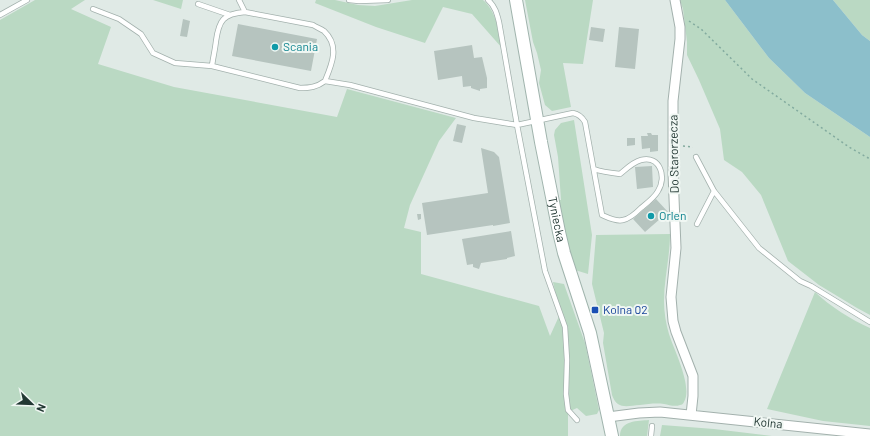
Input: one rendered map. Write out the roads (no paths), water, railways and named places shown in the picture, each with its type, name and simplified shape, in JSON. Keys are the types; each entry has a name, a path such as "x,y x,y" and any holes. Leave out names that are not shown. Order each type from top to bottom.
{"street":[{"name":"Tyniecka","path":"516,0 537,121 564,253 590,333 612,436"},
{"name":"Do Starorzecza","path":"675,0 680,27 680,39 673,102 673,173 676,248 671,309 676,332 693,376 694,396 691,415"},
{"path":"608,417 650,412 691,415"},
{"name":"Kolna","path":"691,415 870,434"}],"lane":[{"path":"0,15 27,0"},
{"path":"239,0 245,12"},
{"path":"349,0 388,0"},
{"path":"488,0 491,2 499,22 545,271 565,327 567,360 566,394 568,410 578,420"},
{"path":"198,4 230,15"},
{"path":"92,9 120,19 141,34 153,53 175,63 212,66 300,88 313,87 326,81 350,85 474,118 517,125 573,113 580,115 585,122 602,215 611,218 622,220 632,216 658,192 661,184 662,174 658,165 647,159 635,162 620,174 594,169"},
{"path":"212,66 218,26 223,19 230,15 236,12 245,12 313,25 323,30 329,38 333,49 333,61 326,81"},
{"path":"696,158 714,191 759,248 800,280 870,322"},
{"path":"662,174 673,173"},
{"path":"698,224 714,191"},
{"path":"651,436 652,426"}],"water":[{"path":"725,0 833,0 862,35 870,41 870,137 805,93 769,58"}],"place":[{"name":"Scania","path":"275,47"},
{"name":"Orlen","path":"651,216"},
{"name":"Kolna 02","path":"595,310"}]}
